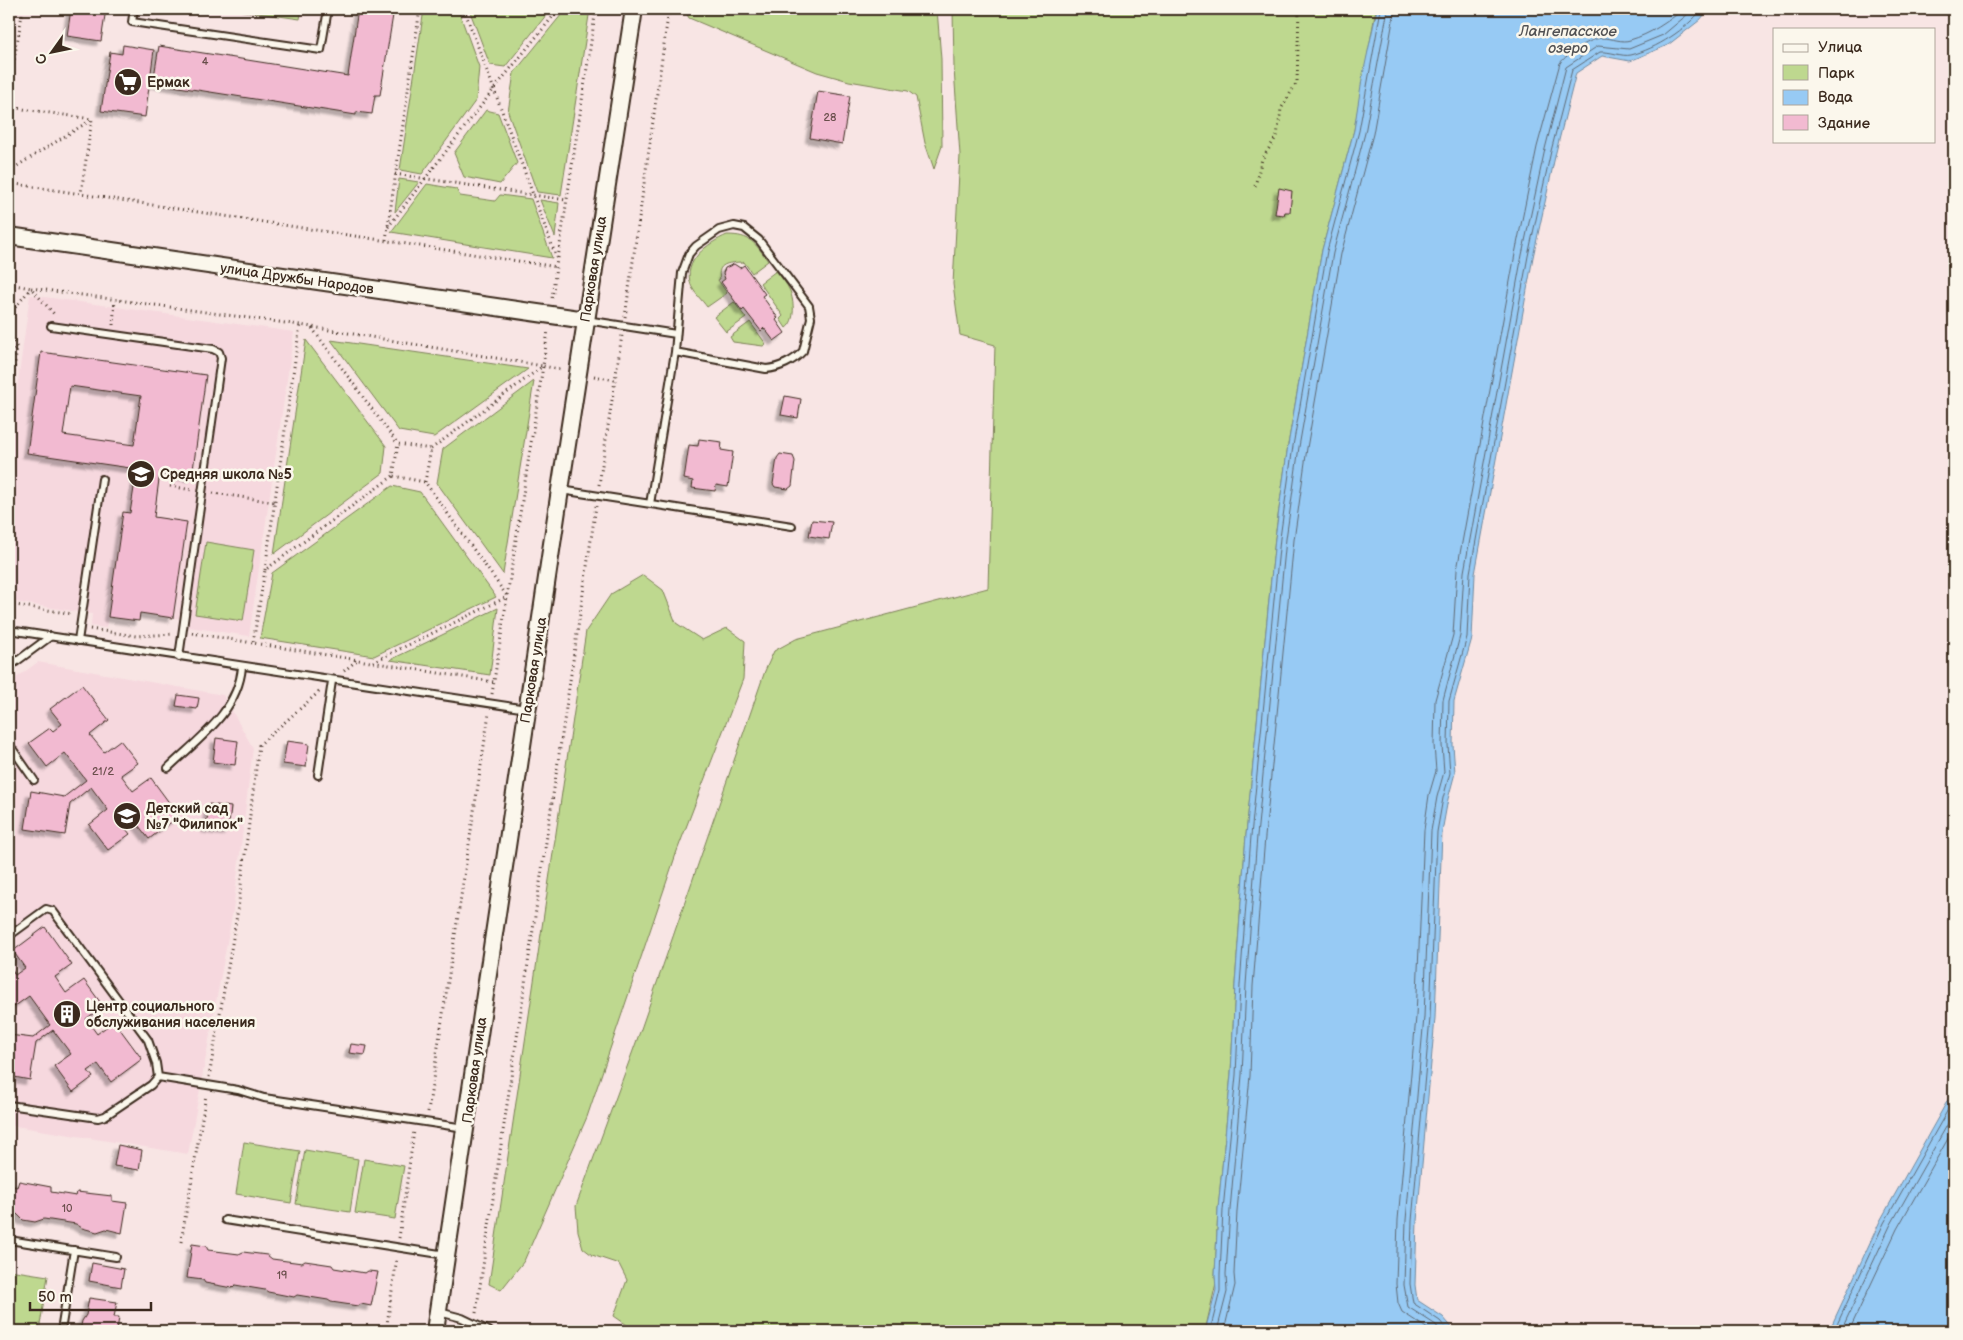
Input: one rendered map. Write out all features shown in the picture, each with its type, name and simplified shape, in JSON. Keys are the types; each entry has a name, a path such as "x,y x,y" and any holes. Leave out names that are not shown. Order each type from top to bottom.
{"street":[{"name":"Парковая улица","path":"435,1331 527,709 634,9"},
{"name":"улица Дружбы Народов","path":"9,236 586,320"}],"lane":[{"path":"134,9 132,22 321,50 328,9"},
{"path":"650,504 675,352 685,263 696,246 720,230 734,226 744,228 753,234 809,306 811,312 803,351 800,355 774,368 766,369 675,352"},
{"path":"586,320 676,334"},
{"path":"51,326 213,349 219,352 221,358 179,657"},
{"path":"78,641 102,479"},
{"path":"560,490 792,526"},
{"path":"9,630 332,681 527,709"},
{"path":"9,667 51,636"},
{"path":"168,768 226,712 239,688 242,667"},
{"path":"318,775 332,681"},
{"path":"9,744 34,780"},
{"path":"9,936 46,909 53,911 148,1040 156,1063 158,1077 151,1085 128,1101 105,1116 98,1118 9,1105"},
{"path":"158,1077 238,1090 264,1098 465,1128"},
{"path":"224,1220 446,1255"},
{"path":"9,1240 116,1257"},
{"path":"61,1331 74,1250"},
{"path":"438,1312 454,1316 489,1331"}],"path":[{"path":"9,89 23,9"},
{"path":"386,240 420,9"},
{"path":"464,9 557,259"},
{"path":"388,227 494,89 559,9"},
{"path":"386,1331 414,1130 428,1112 596,9"},
{"path":"474,1324 669,9"},
{"path":"1255,186 1262,159 1277,136 1280,109 1296,82 1299,9"},
{"path":"9,106 92,119"},
{"path":"9,171 92,119"},
{"path":"81,193 92,119"},
{"path":"395,174 566,200"},
{"path":"9,183 556,267"},
{"path":"9,284 300,325 543,366"},
{"path":"9,314 31,288"},
{"path":"31,288 67,328"},
{"path":"112,334 115,300"},
{"path":"253,643 300,325"},
{"path":"312,328 398,444 431,449"},
{"path":"9,334 17,348 9,407"},
{"path":"9,352 17,348"},
{"path":"425,482 431,449 543,366"},
{"path":"265,570 393,476 398,444"},
{"path":"393,476 425,482 507,597"},
{"path":"170,486 274,502"},
{"path":"373,662 507,597"},
{"path":"9,604 89,616 87,628 136,636 182,633 494,682"},
{"path":"181,1242 238,909 260,745 357,660"}],"shaded area":[{"name":"Средняя школа №5","path":"30,295 294,332 249,636 189,627 189,620 140,613 139,621 108,617 106,628 91,626 92,614 9,601 9,447"},
{"path":"38,662 223,695 253,748 233,910 188,1154 9,1125 9,683"}],"green space":[{"path":"230,9 302,9 300,19"},
{"path":"424,9 458,9 479,67 476,100 422,174 400,170"},
{"path":"469,9 551,9 505,67 490,65"},
{"path":"566,9 590,9 561,195 537,192 508,112 514,73"},
{"path":"684,9 937,9 941,59 942,146 934,169 925,143 916,97 908,91 849,81 817,72 689,18"},
{"path":"953,9 1376,9 1354,130 1322,250 1288,445 1275,538 1246,835 1235,984 1231,1074 1218,1209 1216,1283 1205,1331 629,1331 627,1325 614,1316 627,1280 619,1264 592,1255 583,1248 578,1231 576,1206 641,1029 765,671 774,651 796,639 988,588 995,345 960,335 953,284 960,155 954,69"},
{"path":"486,110 498,113 517,163 500,184 464,177 454,153"},
{"path":"399,179 419,182 395,212"},
{"path":"427,184 456,189 460,196 495,201 500,195 531,199 552,258 391,232"},
{"path":"540,200 559,203 555,237"},
{"path":"727,235 735,235 752,241 768,261 752,273 744,262 741,264 740,262 724,265 720,270 720,279 718,280 727,293 707,307 691,285 690,268 693,261 705,248"},
{"path":"776,271 789,288 792,300 793,316 786,328 780,319 783,316 760,283"},
{"path":"734,302 746,318 726,332 714,317"},
{"path":"750,322 766,344 763,346 733,342 730,337"},
{"path":"306,340 386,446 383,473 274,554"},
{"path":"331,340 528,369 434,437 399,431"},
{"path":"534,381 503,574 437,483 443,449"},
{"path":"392,486 420,492 496,597 374,656 260,638 272,573"},
{"path":"206,542 254,550 243,621 195,614"},
{"path":"643,575 663,590 676,623 702,640 727,628 745,641 743,679 677,851 587,1117 524,1261 501,1290 489,1284 586,631 611,594"},
{"path":"498,608 490,675 390,660"},
{"path":"244,1142 300,1151 291,1203 236,1194"},
{"path":"305,1150 358,1159 350,1212 296,1204"},
{"path":"364,1159 404,1166 395,1219 355,1213"},
{"path":"9,1270 48,1276 39,1331 9,1331"}],"water":[{"name":"Лангепасское озеро","path":"1377,9 1709,9 1700,20 1668,45 1630,61 1602,56 1576,73 1533,257 1475,574 1472,638 1454,701 1453,745 1455,773 1442,832 1435,1018 1417,1221 1415,1285 1417,1300 1443,1317 1455,1331 1205,1331 1216,1290 1218,1209 1231,1074 1235,984 1246,835 1275,538 1288,445 1322,250 1354,130 1362,79"},
{"path":"1954,1089 1954,1310 1949,1331 1829,1331 1880,1221"}],"building":[{"path":"71,9 106,9 101,41 67,36"},
{"path":"358,9 394,9 380,95 375,95 372,114 356,112 356,115 153,83 159,46 348,76"},
{"name":"Ермак","path":"123,45 154,50 145,117 101,111 110,52 122,54"},
{"path":"818,91 850,96 842,144 810,138"},
{"path":"1279,188 1292,191 1290,212 1285,212 1284,215 1275,214"},
{"path":"734,264 740,268 744,265 765,294 762,296 778,318 776,320 785,333 774,341 764,328 761,331 744,309 742,311 721,282 725,279 723,273 725,268"},
{"path":"41,352 206,375 192,477 160,472 154,517 187,522 173,618 140,613 139,621 108,617 123,512 130,513 137,469 27,453","holes":["70,386 141,396 134,445 63,435"]},
{"path":"785,396 801,399 798,418 781,415"},
{"path":"699,439 722,442 721,450 733,452 728,487 716,485 715,491 692,488 693,481 684,479 689,445 698,446"},
{"path":"780,454 793,456 795,461 792,486 788,489 775,487 773,484 777,458"},
{"path":"812,520 832,522 829,539 809,536"},
{"path":"82,685 109,720 90,735 104,752 120,740 138,763 121,775 133,791 151,778 179,816 149,839 135,821 126,829 130,834 108,850 89,825 108,810 91,787 70,804 65,835 25,829 31,791 64,797 86,780 65,753 47,767 29,743 50,728 53,731 62,724 50,709"},
{"path":"178,695 199,698 197,709 176,706"},
{"path":"216,738 238,741 235,765 213,762"},
{"path":"287,741 309,744 306,767 283,764"},
{"path":"209,804 231,807 228,831 206,828"},
{"name":"Центр социального обслуживания населения","path":"45,927 72,965 55,977 66,993 84,980 103,1006 86,1019 97,1034 114,1021 142,1059 111,1082 98,1064 88,1071 93,1077 73,1092 54,1066 71,1054 53,1030 36,1043 30,1080 9,1076 9,1035 33,1038 50,1025 29,996 11,1009 9,1006 9,972 12,969 15,975 25,968 13,951"},
{"path":"351,1044 367,1046 365,1055 349,1053"},
{"path":"118,1145 142,1150 139,1170 114,1166"},
{"path":"19,1181 51,1187 51,1192 76,1196 77,1192 112,1196 112,1201 127,1203 122,1233 106,1229 97,1232 82,1228 76,1224 44,1219 35,1222 23,1220 17,1214 9,1214 9,1185 17,1187"},
{"path":"192,1244 206,1246 208,1250 267,1255 272,1259 332,1265 334,1268 365,1273 368,1271 378,1272 371,1306 331,1302 297,1295 294,1297 235,1285 232,1288 205,1283 203,1280 187,1278"},
{"path":"92,1263 124,1269 121,1287 89,1281"},
{"path":"89,1298 117,1302 114,1317 119,1317 117,1331 80,1331 82,1321 86,1315"}],"place":[{"name":"Ермак","path":"128,82"},
{"name":"Средняя школа №5","path":"141,474"},
{"name":"Детский сад №7 \"Филипок\"","path":"127,816"},
{"name":"Центр социального обслуживания населения","path":"67,1014"}]}
